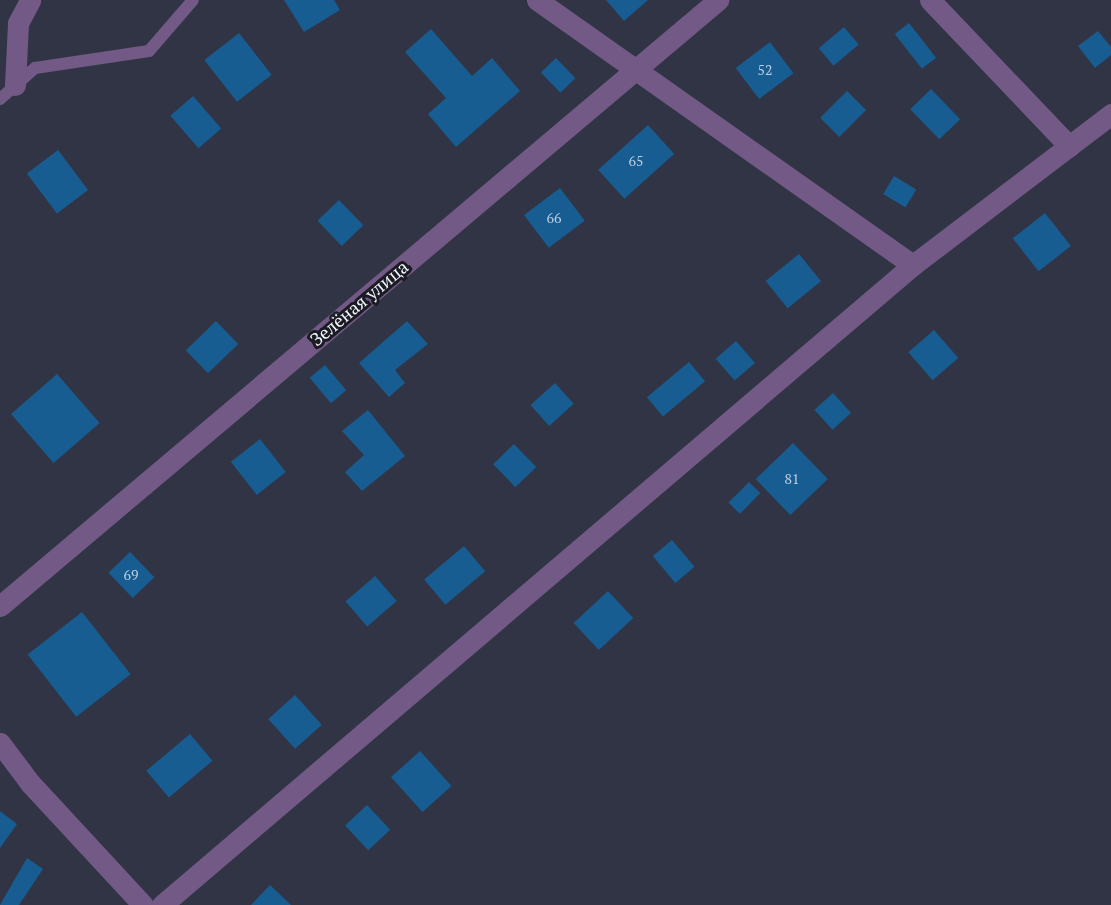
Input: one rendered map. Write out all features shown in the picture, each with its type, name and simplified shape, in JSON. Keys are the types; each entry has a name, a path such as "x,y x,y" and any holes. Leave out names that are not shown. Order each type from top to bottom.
{"street":[{"path":"8,92 18,23 30,0"},
{"path":"537,0 913,265"},
{"name":"Зелёная улица","path":"0,606 718,0"},
{"path":"930,0 1069,146"},
{"path":"162,905 913,265 1111,114"},
{"path":"0,743 30,783 142,905"}],"lane":[{"path":"8,92 35,68 149,51 193,0"}],"building":[{"path":"284,0 334,0 340,10 304,32"},
{"path":"606,0 648,0 624,21"},
{"path":"909,23 936,58 922,69 895,34"},
{"path":"844,27 859,45 834,66 819,48"},
{"path":"431,29 472,76 492,58 520,91 456,147 428,114 446,98 405,52"},
{"path":"1098,31 1111,47 1111,55 1095,68 1078,46"},
{"path":"239,33 272,75 237,102 204,60"},
{"path":"770,42 793,73 759,99 736,68"},
{"path":"556,58 575,78 560,93 541,73"},
{"path":"931,89 960,119 939,139 910,109"},
{"path":"847,91 866,110 839,137 820,118"},
{"path":"193,96 221,128 199,148 170,116"},
{"path":"648,125 674,154 624,199 598,170"},
{"path":"58,150 88,190 57,213 27,173"},
{"path":"894,176 916,189 905,207 883,194"},
{"path":"560,188 585,221 549,248 524,215"},
{"path":"339,200 363,225 342,246 317,221"},
{"path":"1045,213 1071,246 1039,271 1013,238"},
{"path":"799,254 821,281 788,308 766,281"},
{"path":"216,321 238,344 208,373 186,350"},
{"path":"407,321 428,344 395,370 405,383 389,397 359,363"},
{"path":"934,330 958,358 933,380 908,352"},
{"path":"736,341 755,363 735,381 716,359"},
{"path":"689,362 705,381 663,417 647,397"},
{"path":"325,365 346,390 331,403 310,378"},
{"path":"57,374 100,423 54,463 11,414"},
{"path":"555,383 574,404 549,426 530,405"},
{"path":"833,393 851,413 832,430 814,410"},
{"path":"368,410 405,456 362,491 345,472 364,455 342,431"},
{"path":"260,439 286,472 257,495 231,462"},
{"path":"793,443 828,479 790,515 756,479"},
{"path":"514,444 536,467 515,487 493,464"},
{"path":"749,482 760,493 740,514 728,503"},
{"path":"672,540 694,567 675,583 653,556"},
{"path":"464,546 485,571 445,605 424,579"},
{"path":"130,552 154,577 133,598 108,573"},
{"path":"375,576 397,601 367,626 346,602"},
{"path":"608,591 633,618 599,650 574,623"},
{"path":"82,612 131,674 76,717 28,654"},
{"path":"295,695 322,725 295,749 268,719"},
{"path":"190,734 212,761 169,797 146,771"},
{"path":"420,751 451,786 422,812 391,777"},
{"path":"367,805 390,830 368,850 345,825"},
{"path":"0,811 17,824 0,848"},
{"path":"27,858 43,869 19,905 0,905"},
{"path":"270,885 291,905 251,905"}]}
